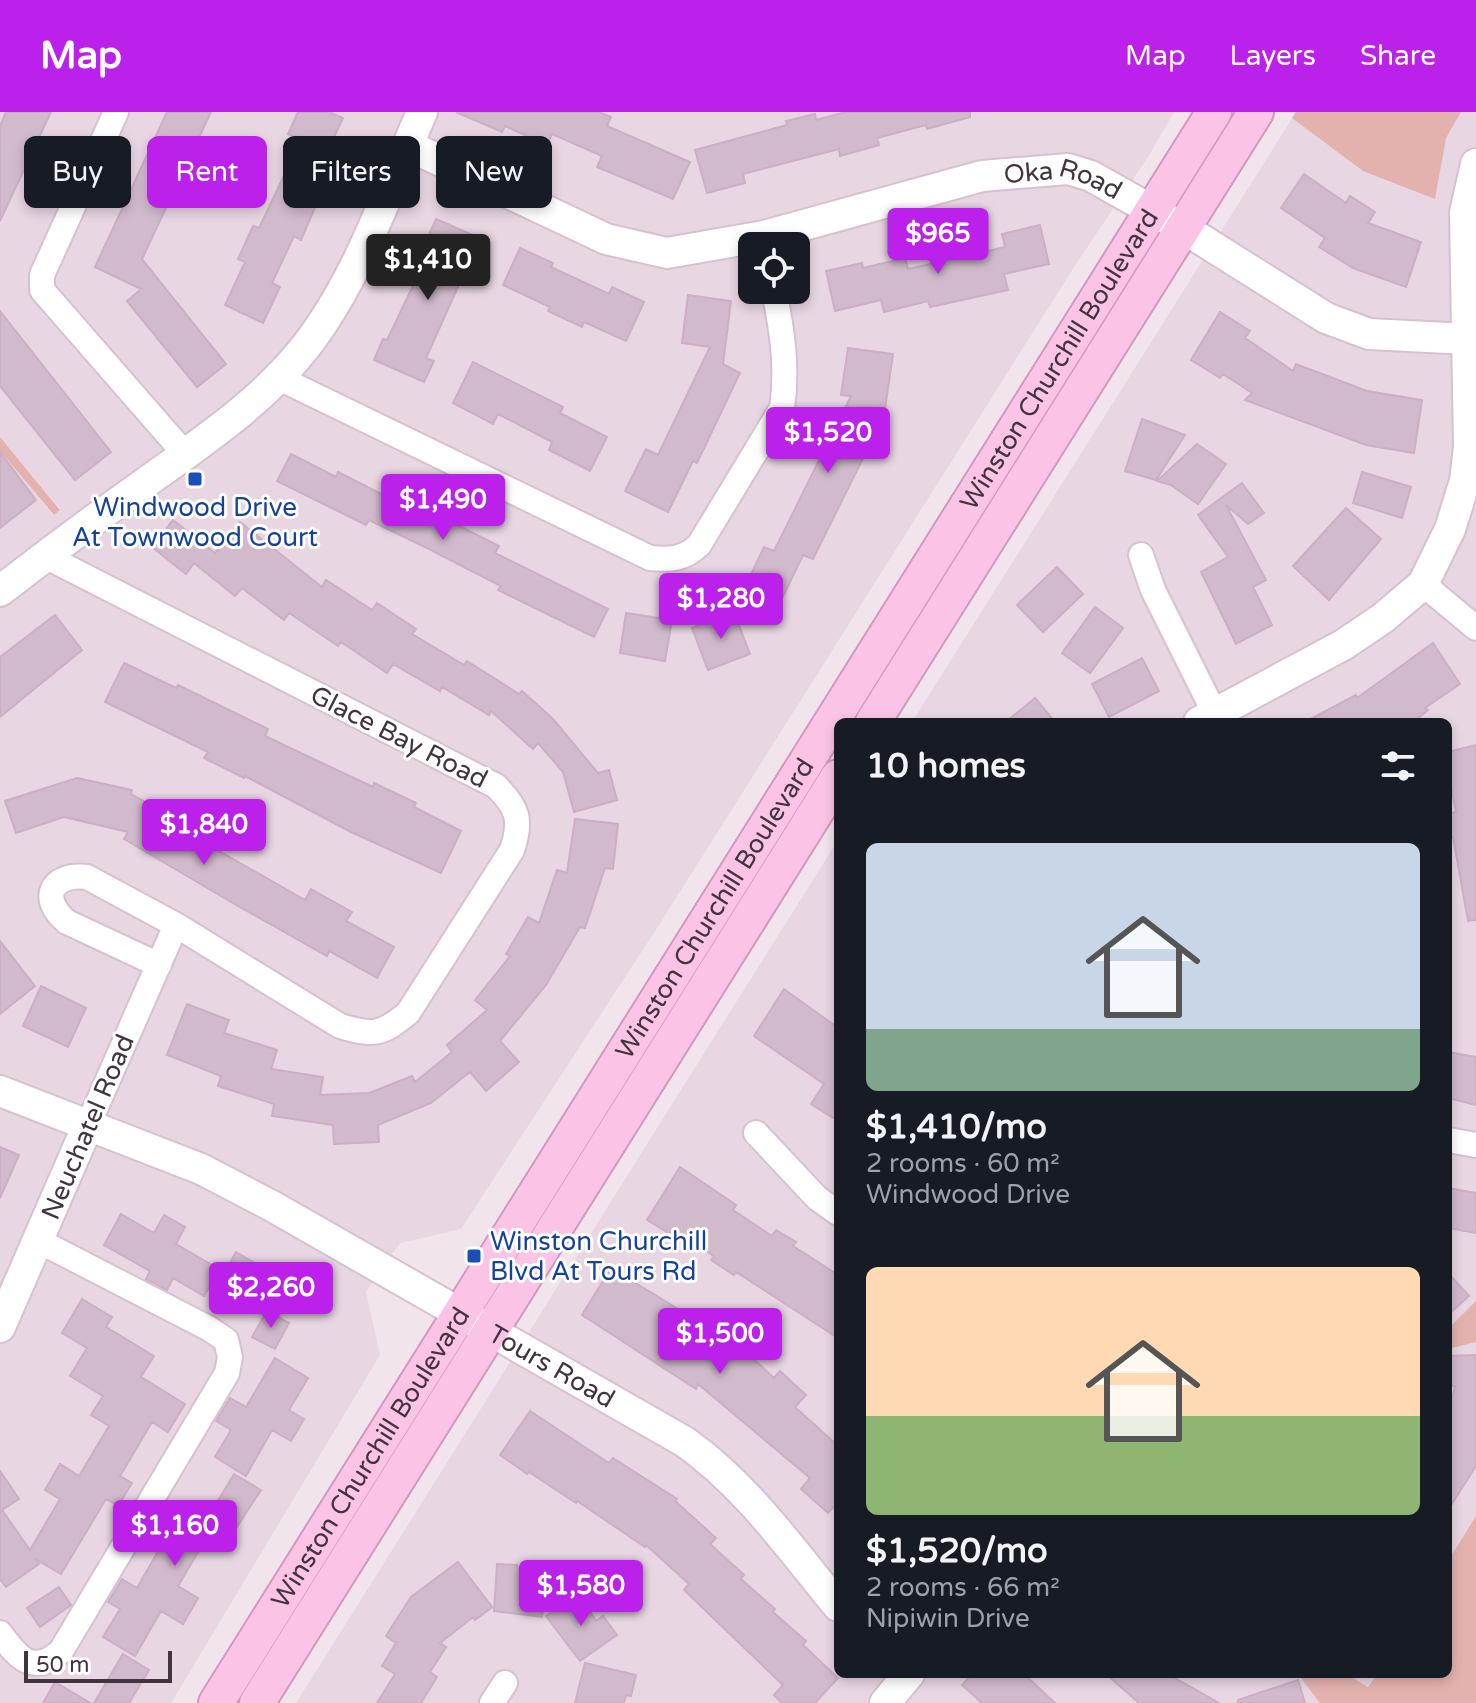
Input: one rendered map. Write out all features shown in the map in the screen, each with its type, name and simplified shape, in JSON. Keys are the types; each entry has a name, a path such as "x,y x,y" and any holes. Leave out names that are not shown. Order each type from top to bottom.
{"main road":[{"name":"Winston Churchill Boulevard","path":"216,1703 1214,112"},
{"name":"Winston Churchill Boulevard","path":"876,718 1256,112"},
{"name":"Winston Churchill Boulevard","path":"257,1703 834,783"}],"street":[{"path":"116,112 42,275 42,290 185,454"},
{"path":"411,136 422,112"},
{"name":"Oka Road","path":"420,151 606,239 667,253 738,244"},
{"path":"1213,718 1343,645 1383,618 1423,584 1450,529 1465,481 1469,447 1465,213 1476,164"},
{"name":"Oka Road","path":"795,232 982,176 1068,169 1091,176 1183,228 1326,318 1369,334 1468,339"},
{"path":"0,591 185,454 279,378 337,301 380,208"},
{"path":"279,378 650,558 669,560 687,556 699,545 782,408 786,353 777,304"},
{"path":"1141,555 1153,590 1211,718"},
{"name":"Glace Bay Road","path":"45,556 496,786 511,801 519,827 512,850 408,1013 387,1030 363,1033 340,1026 176,925 87,877 72,875 58,880 51,890 57,914 67,922 159,965"},
{"path":"1423,584 1476,628"},
{"name":"Neuchatel Road","path":"0,1327 176,925"},
{"name":"Tours Road","path":"0,1091 201,1169 461,1312 685,1442 707,1457 743,1493 834,1601"},
{"path":"756,1133 817,1198 834,1210"},
{"path":"1452,1141 1476,1145"},
{"path":"0,1633 13,1652 24,1661 38,1664 51,1661 61,1651 227,1373 230,1357 226,1340 208,1328 39,1241"}],"shaded area":[{"path":"0,112 1174,112 659,925 461,1229 400,1243 366,1292 380,1355 171,1703 0,1703 0,451 53,515 60,509 0,437"},
{"path":"1296,112 1476,112 1476,1703 296,1703 834,846 834,1678 1452,1678 1452,718 915,718"},
{"path":"1296,112 1461,112 1446,138 1435,199 1363,171 1292,118"},
{"path":"0,437 60,510 54,515 0,451"},
{"path":"1476,1301 1476,1342 1452,1348 1452,1325"},
{"path":"1476,1516 1476,1703 1320,1703 1301,1678 1353,1678 1368,1687 1374,1678 1452,1678 1452,1555"}],"building":[{"path":"6,112 51,112 40,136 24,136 24,170 0,221 0,126"},
{"path":"167,112 211,112 200,136 156,136"},
{"path":"298,112 329,112 343,118 334,136 288,134"},
{"path":"456,112 599,112 611,117 607,126 690,162 673,199 597,167 602,156 552,134 527,136 505,126 502,132"},
{"path":"846,112 970,112 970,117 877,138 879,145 840,156 839,149 743,174 745,183 707,193 695,150 787,125 786,121 815,114 816,120"},
{"path":"147,155 147,208 166,208 142,259 226,364 197,387 127,301 141,289 95,267 122,208 131,208 131,190"},
{"path":"1304,174 1346,203 1350,196 1375,212 1368,223 1421,242 1406,287 1353,268 1319,247 1325,238 1281,208"},
{"path":"283,178 283,208 315,208 301,240 294,236 272,283 280,287 263,323 225,305 245,262 238,259 253,226 259,228"},
{"path":"436,219 480,238 426,358 434,361 424,382 374,360 383,339 387,340 433,244 426,241"},
{"path":"1040,225 1049,264 1004,274 1008,290 930,307 928,301 884,312 881,300 835,311 826,271 862,263 863,268 905,258 908,269 1005,247 1002,234"},
{"path":"520,248 553,263 551,267 609,294 612,287 644,302 626,341 584,322 582,327 548,311 550,307 503,285"},
{"path":"688,295 731,301 723,364 740,373 697,463 693,461 668,512 625,491 646,449 658,455 710,347 682,343"},
{"path":"0,311 111,452 75,480 0,386"},
{"path":"1220,312 1250,331 1245,338 1293,371 1296,364 1367,391 1422,400 1414,453 1366,445 1245,400 1252,393 1223,374 1220,378 1191,360"},
{"path":"848,348 893,354 884,416 813,559 803,555 778,607 743,591 764,547 774,551 851,396 841,395"},
{"path":"473,362 563,407 560,413 607,437 590,471 549,450 552,442 498,414 493,424 453,403"},
{"path":"1142,419 1185,435 1156,480 1125,471"},
{"path":"1197,444 1226,464 1198,504 1171,485 1157,481"},
{"path":"0,452 36,500 0,528"},
{"path":"291,454 336,477 338,472 395,501 398,495 499,546 495,553 608,609 594,637 498,590 501,586 427,548 369,520 366,525 277,481"},
{"path":"1362,472 1411,487 1402,518 1353,503"},
{"path":"1242,483 1264,513 1248,524 1226,505 1266,580 1253,587 1272,625 1236,644 1201,572 1228,557 1198,515"},
{"path":"1346,508 1381,539 1329,600 1293,566"},
{"path":"173,520 215,553 240,522 322,587 326,580 372,610 377,603 416,629 412,634 464,665 467,661 519,694 522,691 553,719 598,773 609,770 617,800 574,812 563,772 538,743 533,749 491,711 489,715 442,687 440,691 393,664 387,673 341,642 338,646 289,613 284,620 242,588 235,596 194,563 186,574 152,547"},
{"path":"1057,567 1083,594 1043,632 1017,605"},
{"path":"1095,607 1123,628 1090,673 1062,653"},
{"path":"734,612 750,654 708,670 692,628"},
{"path":"626,613 672,620 665,661 620,653"},
{"path":"55,615 82,650 0,717 0,657"},
{"path":"1433,643 1460,684 1425,708 1428,710 1418,718 1313,718 1356,695 1357,698"},
{"path":"1142,658 1159,691 1109,717 1092,684"},
{"path":"124,663 176,688 178,685 268,729 265,736 373,787 374,783 416,803 414,807 461,831 441,873 351,832 204,758 208,752 105,702"},
{"path":"1035,698 1052,718 1011,718"},
{"path":"1476,745 1476,920 1468,921 1452,837 1452,813 1456,812 1452,792 1452,751"},
{"path":"77,778 132,790 131,794 194,829 191,835 305,900 311,889 352,912 346,921 394,947 377,978 329,951 327,956 231,902 124,839 128,832 64,817 16,833 5,801"},
{"path":"575,819 618,824 613,869 605,868 585,928 580,927 546,985 500,1041 519,1062 486,1091 470,1072 431,1103 378,1125 379,1142 334,1144 333,1125 272,1116 274,1104 218,1086 221,1076 167,1055 187,1004 229,1020 224,1033 277,1050 271,1069 323,1077 320,1095 369,1093 412,1076 415,1082 452,1052 447,1045 487,1010 475,1000 510,956 506,954 528,917 539,923 557,870 567,873"},
{"path":"0,941 35,986 0,1014"},
{"path":"41,986 86,1008 68,1047 23,1026"},
{"path":"784,989 834,1025 834,1118 811,1104 824,1084 754,1036"},
{"path":"1452,1053 1476,1057 1476,1105 1452,1099"},
{"path":"0,1147 19,1155 0,1198"},
{"path":"680,1167 736,1205 733,1210 772,1236 776,1230 796,1242 793,1246 834,1272 834,1335 736,1272 734,1275 711,1260 714,1256 674,1231 672,1235 647,1220"},
{"path":"1452,1189 1476,1193 1476,1233 1452,1229"},
{"path":"121,1214 154,1233 164,1215 185,1227 176,1244 219,1269 204,1296 173,1278 167,1290 146,1279 150,1271 104,1245"},
{"path":"236,1252 291,1284 276,1312 220,1281"},
{"path":"611,1268 696,1320 701,1312 732,1333 730,1337 774,1378 780,1371 806,1395 795,1407 834,1442 834,1506 828,1513 801,1489 810,1478 698,1384 696,1389 582,1315"},
{"path":"1452,1277 1469,1296 1452,1311"},
{"path":"82,1299 112,1317 106,1327 154,1356 141,1377 185,1404 168,1432 152,1422 120,1476 132,1483 118,1506 106,1499 61,1574 35,1559 39,1564 6,1587 0,1579 0,1471 19,1499 2,1510 30,1550 60,1499 45,1490 60,1464 79,1476 109,1426 91,1415 103,1396 70,1376 87,1348 62,1333"},
{"path":"267,1311 289,1323 275,1349 252,1337"},
{"path":"1476,1355 1476,1466 1452,1504 1452,1398 1455,1386 1452,1386 1452,1356"},
{"path":"275,1358 308,1378 289,1410 304,1419 291,1441 272,1430 246,1476 215,1457 231,1430 216,1421 230,1398 246,1407"},
{"path":"530,1411 609,1463 613,1458 677,1499 675,1501 716,1538 710,1544 744,1575 741,1579 775,1609 773,1612 806,1641 803,1645 834,1674 834,1678 838,1678 815,1703 782,1703 774,1695 783,1685 684,1590 689,1584 646,1545 500,1455"},
{"path":"234,1474 261,1490 224,1547 207,1537 178,1586 198,1598 183,1624 161,1611 135,1656 103,1637 120,1609 108,1602 122,1579 137,1588 168,1534 161,1530 174,1507 204,1524"},
{"path":"458,1562 492,1607 475,1620 473,1617 440,1643 446,1647 430,1672 437,1677 421,1703 377,1703 395,1674 382,1666 396,1643 386,1636 411,1597"},
{"path":"497,1564 517,1565 549,1573 542,1617 494,1611"},
{"path":"59,1587 71,1605 40,1627 27,1608"},
{"path":"579,1594 596,1621 603,1616 617,1635 580,1661 546,1616"},
{"path":"123,1654 149,1670 129,1703 94,1703"},
{"path":"585,1663 636,1675 631,1696 626,1695 624,1703 575,1703"},
{"path":"968,1678 1028,1678 1055,1703 982,1703 962,1685"},
{"path":"1111,1678 1175,1678 1219,1703 1139,1703"},
{"path":"1298,1680 1305,1703 1238,1703 1238,1700"},
{"path":"55,1682 90,1703 43,1703"}],"place":[{"name":"Windwood Drive At Townwood Court","path":"195,479"},
{"name":"Winston Churchill Blvd At Tours Rd","path":"474,1256"}]}
